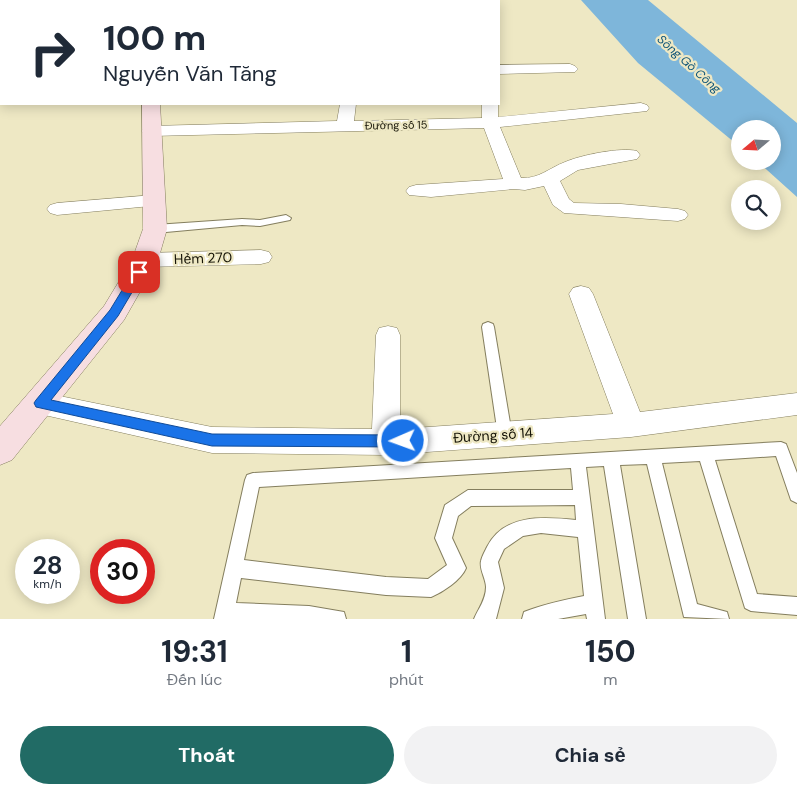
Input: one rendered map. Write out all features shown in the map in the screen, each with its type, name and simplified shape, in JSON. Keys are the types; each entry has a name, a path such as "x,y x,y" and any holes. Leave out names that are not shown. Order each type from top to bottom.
{"main road":[{"path":"0,450 114,313 133,284 145,260 155,229 151,105"}],"street":[{"path":"500,70 570,69"},
{"path":"345,126 348,105"},
{"path":"490,105 490,123 514,183"},
{"name":"Đường số 15","path":"151,131 490,123 641,108"},
{"path":"416,192 435,192 514,183 525,184 550,179 571,166 593,160 631,155"},
{"path":"550,179 565,208 678,215"},
{"path":"57,209 154,201"},
{"name":"Hẻm 270","path":"145,260 261,256"},
{"path":"581,294 631,425"},
{"path":"386,442 388,335"},
{"name":"Đường số 14","path":"40,403 212,440 386,442 631,425 797,404"}],"lane":[{"path":"155,229 242,222 260,223 286,218"},
{"path":"488,327 505,435"},
{"path":"338,619 308,614 224,615 253,480 781,449 797,495"},
{"path":"706,454 751,602 797,606"},
{"path":"653,457 690,611 720,619"},
{"path":"611,460 637,619"},
{"path":"531,619 557,610 595,611 578,462"},
{"path":"234,568 386,586 431,588 457,568 444,538 451,511 468,498 582,498"},
{"path":"483,619 489,614 495,588 489,562 498,543 520,528 541,525 585,529"}],"water":[{"name":"Sông Gò Công","path":"581,0 648,0 797,123 797,197 781,183 781,180 778,180 767,170 781,170 781,120 731,120 731,140 638,63"}],"route":[{"path":"139,272 114,313 40,403 212,440 403,441"}]}
